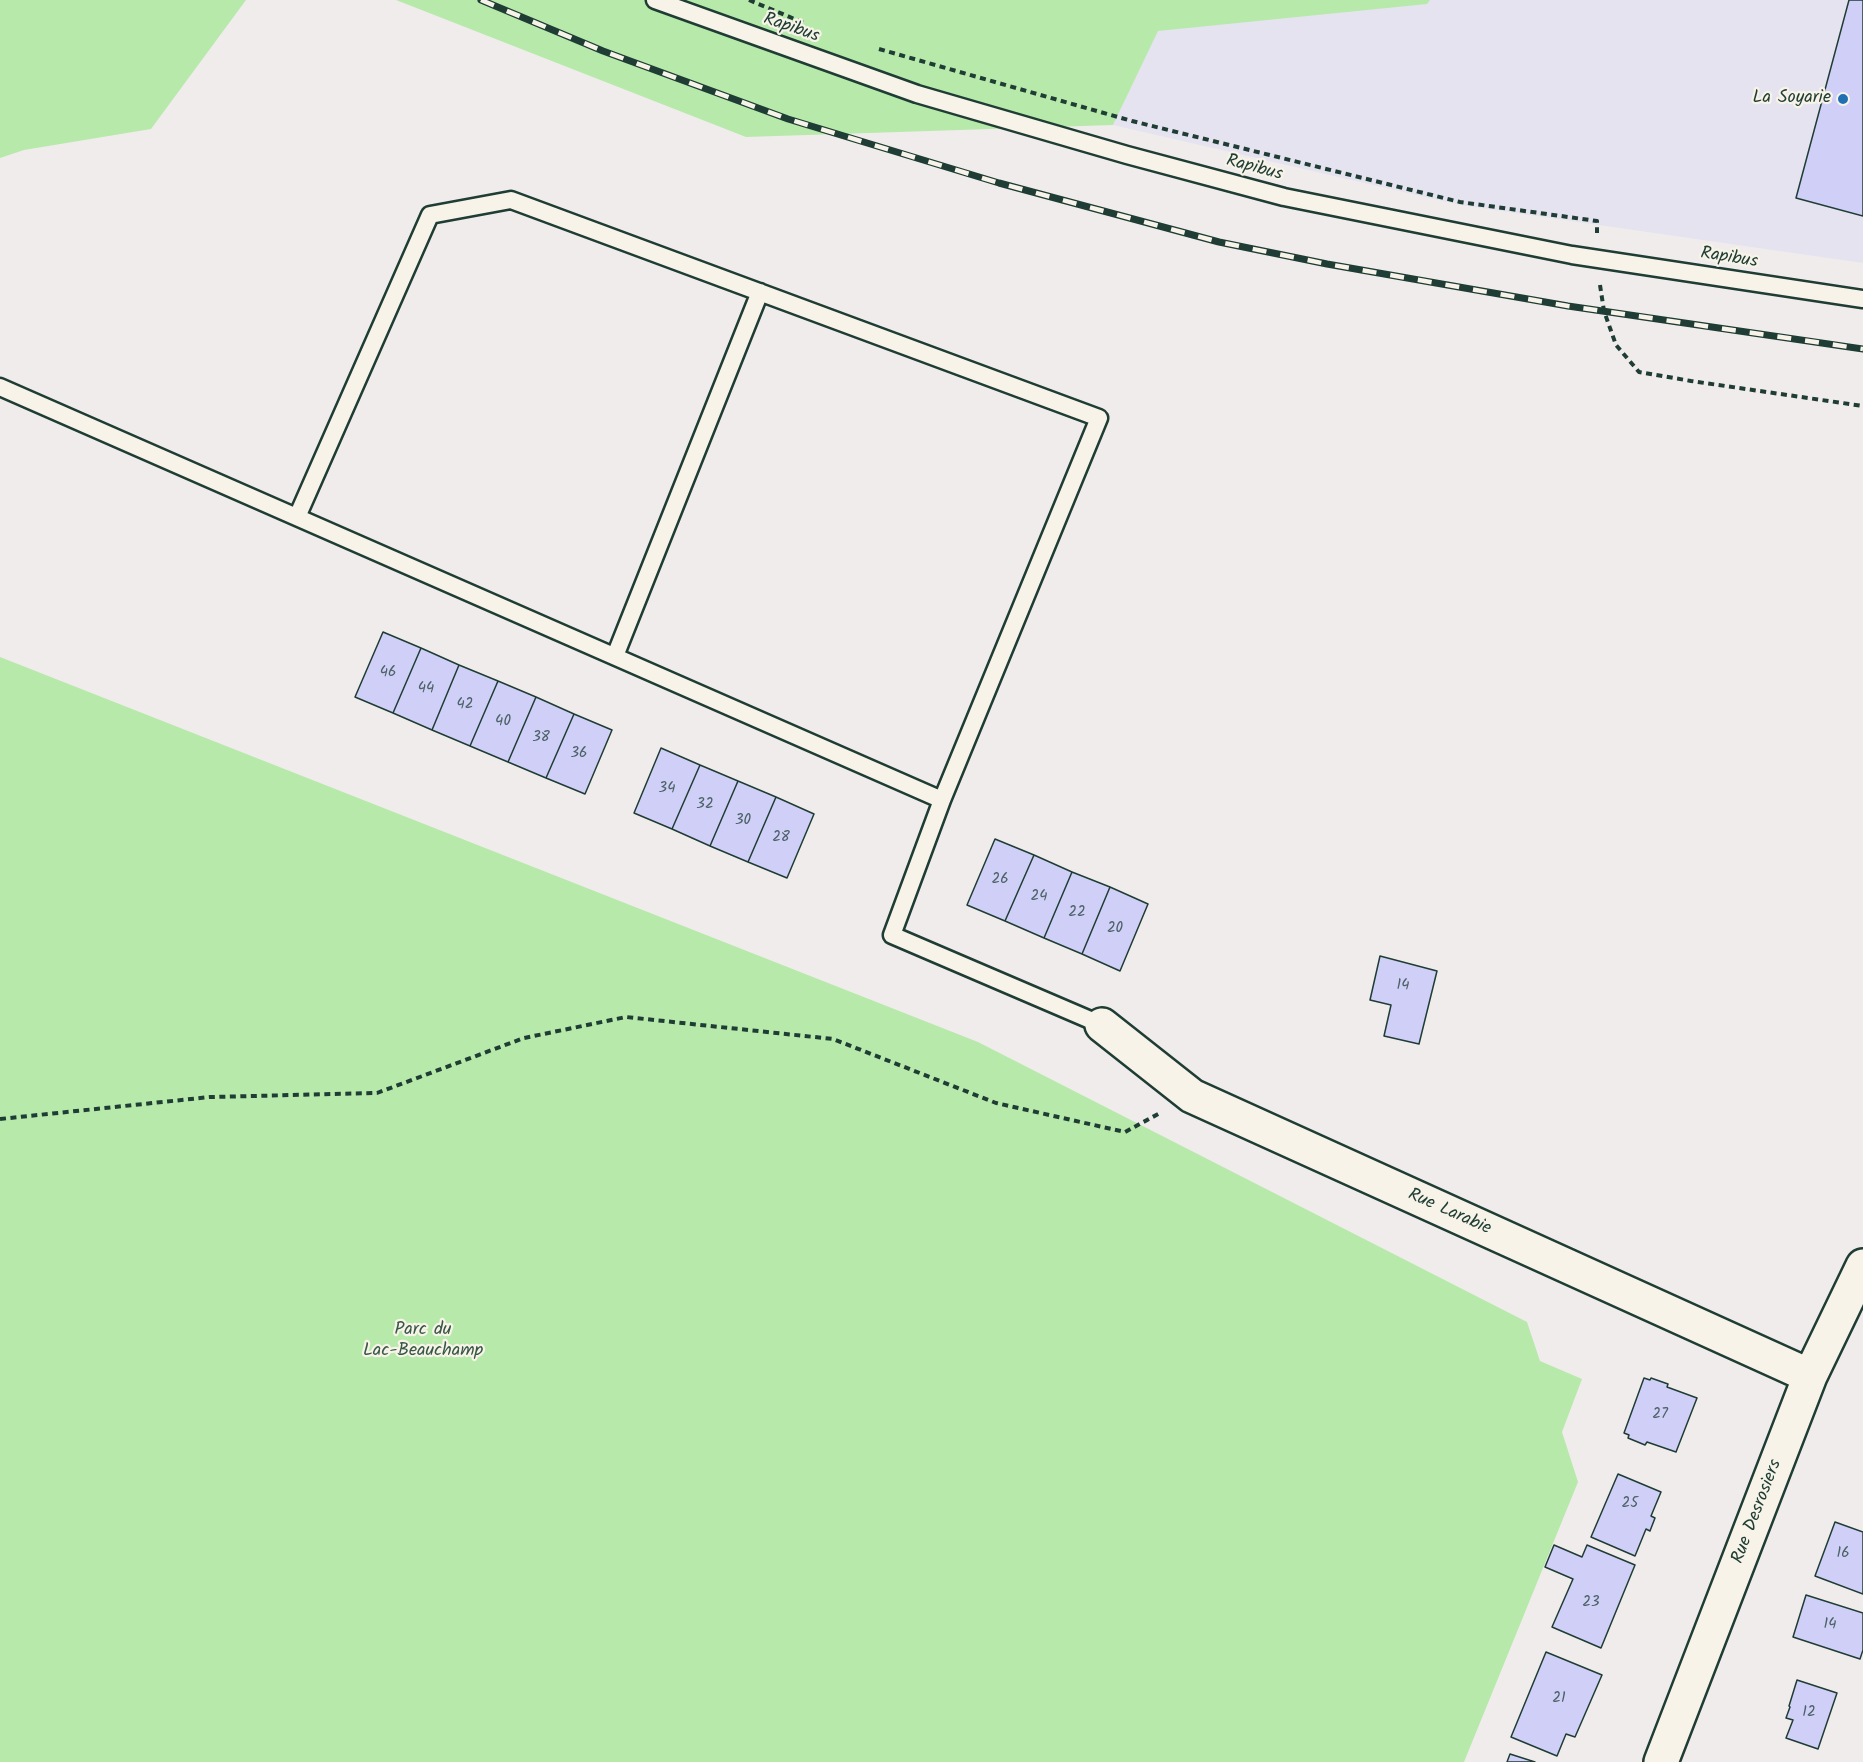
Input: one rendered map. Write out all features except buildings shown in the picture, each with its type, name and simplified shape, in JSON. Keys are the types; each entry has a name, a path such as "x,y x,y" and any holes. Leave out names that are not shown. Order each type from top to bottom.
{"street":[{"name":"Rue Larabie","path":"1102,1025 1192,1096 1810,1377"},
{"name":"Rue Desrosiers","path":"1661,1762 1810,1377 1863,1266"}],"lane":[{"name":"Rapibus","path":"654,0 917,94 1284,198 1572,255 1863,300"},
{"path":"297,517 430,215 511,200 1099,418 942,800 892,935 1102,1025"},
{"path":"615,656 760,292"},
{"path":"0,387 942,800"}],"path":[{"path":"0,1119 210,1097 377,1093 524,1038 626,1017 833,1039 996,1103 1125,1132 1192,1096"}],"shaded area":[{"path":"1172,0 1863,0 1863,263 1460,205 1113,125"}],"green space":[{"path":"0,0 246,0 151,129 24,150 0,158"},
{"path":"396,0 1430,0 1427,4 1158,31 1113,125 746,137"},
{"name":"Parc du Lac-Beauchamp","path":"0,657 978,1042 1527,1322 1540,1361 1582,1379 1562,1432 1578,1482 1464,1762 0,1762"}],"railway":[{"path":"481,0 603,51 788,119 999,183 1219,242 1327,264 1568,306 1863,349"}],"place":[{"name":"La Soyarie","path":"1843,99"}]}
